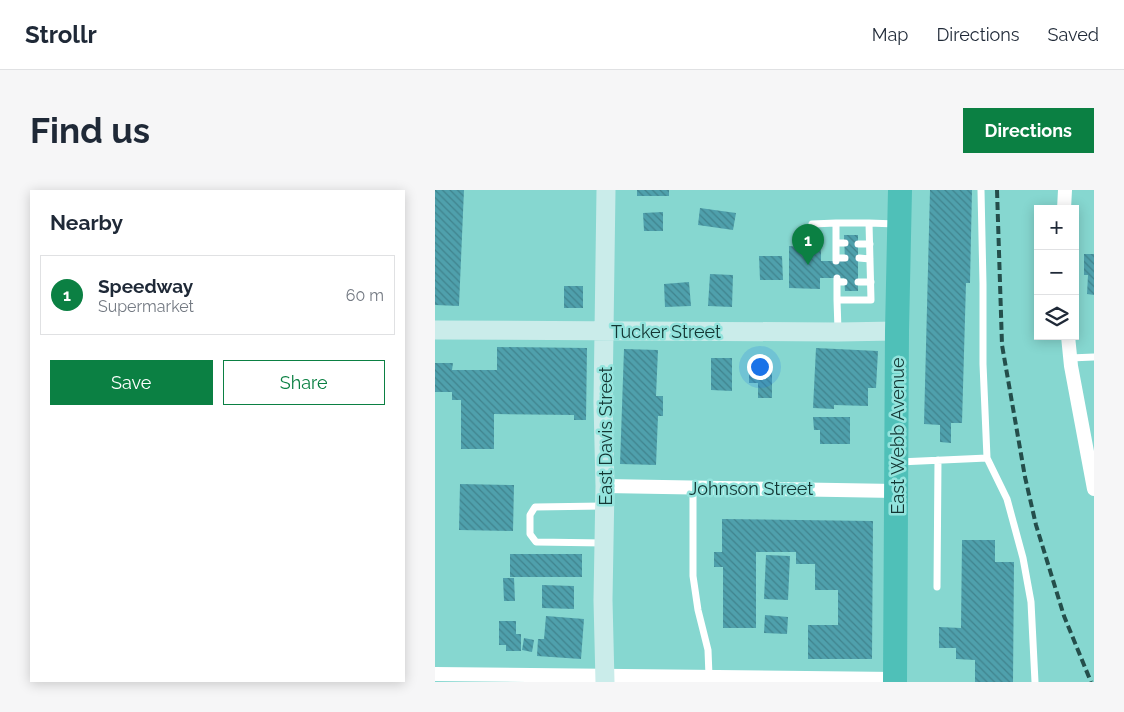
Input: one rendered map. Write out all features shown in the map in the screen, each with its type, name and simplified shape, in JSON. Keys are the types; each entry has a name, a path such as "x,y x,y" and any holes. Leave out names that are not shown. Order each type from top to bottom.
{"highway":[{"name":"East Webb Avenue","path":"895,680 897,331 901,190"}],"street":[{"name":"East Davis Street","path":"605,680 603,402 606,190"},
{"path":"1064,205 1065,190"},
{"name":"Tucker Street","path":"435,330 897,331"},
{"path":"1068,340 1094,489"},
{"name":"Johnson Street","path":"605,486 896,491"},
{"path":"435,674 605,680 709,676 723,679 895,680"}],"lane":[{"path":"981,190 983,364 987,458 1007,499 1023,558 1031,602 1035,682"},
{"path":"836,223 841,243 837,260 845,258"},
{"path":"837,300 871,300 869,223"},
{"path":"812,224 899,224"},
{"path":"858,244 870,244"},
{"path":"859,258 870,259"},
{"path":"838,332 837,300 839,281"},
{"path":"858,282 871,282"},
{"path":"1070,358 1094,357"},
{"path":"897,462 987,458"},
{"path":"937,587 938,460"},
{"path":"693,488 693,576 698,610 708,650 709,676"},
{"path":"604,544 536,542 530,534 530,515 535,507 605,506"}],"building":[{"path":"435,190 464,190 459,306 435,305"},
{"path":"637,190 669,190 669,196 637,196"},
{"path":"930,190 972,190 970,283 966,283 962,423 951,423 951,443 940,442 940,425 924,424"},
{"path":"700,208 736,213 733,230 698,225"},
{"path":"663,212 663,231 644,231 643,213"},
{"path":"844,235 858,235 858,291 845,291 844,278 820,278 820,289 789,288 789,246 804,247 804,240 821,240 821,261 845,261"},
{"path":"1084,254 1094,254 1094,295 1087,294 1088,275 1084,275"},
{"path":"759,256 782,256 783,280 760,280"},
{"path":"710,274 733,275 732,307 708,306"},
{"path":"689,282 691,306 665,307 664,284"},
{"path":"564,286 583,286 583,308 564,308"},
{"path":"497,347 587,348 586,420 574,420 574,415 494,414 494,449 461,449 461,400 452,400 452,392 435,392 435,363 453,363 452,370 497,370"},
{"path":"816,348 878,351 876,388 868,388 868,406 834,405 834,409 813,408"},
{"path":"624,349 658,350 656,396 663,396 663,416 658,416 656,465 620,464"},
{"path":"711,358 732,358 732,391 711,390"},
{"path":"749,367 772,367 772,398 758,398 758,383 749,383"},
{"path":"813,417 850,417 850,444 820,444 820,430 814,430"},
{"path":"460,484 514,485 513,531 459,530"},
{"path":"722,519 873,521 872,659 808,659 808,625 838,625 838,590 815,590 815,564 796,564 796,552 756,552 756,628 723,628 723,567 714,567 714,552 722,552"},
{"path":"962,540 995,540 995,562 1014,562 1013,682 975,682 975,660 956,659 956,648 939,648 939,627 961,628"},
{"path":"510,554 582,554 582,577 510,577"},
{"path":"766,555 790,556 788,600 764,599"},
{"path":"503,578 514,578 515,601 504,601"},
{"path":"542,585 574,586 574,609 542,608"},
{"path":"765,615 788,617 787,634 764,633"},
{"path":"546,616 584,619 581,659 537,656 538,639 544,639"},
{"path":"499,621 516,621 516,634 521,634 521,651 506,651 506,645 499,645"},
{"path":"524,638 534,640 532,652 522,650"}],"railway":[{"path":"997,190 1002,345 1025,477 1036,525 1064,616 1091,682"}],"place":[{"name":"Speedway","path":"808,265"}]}
